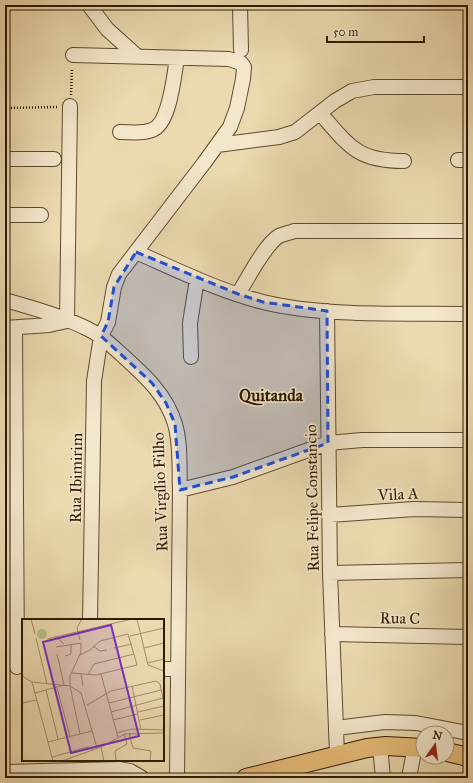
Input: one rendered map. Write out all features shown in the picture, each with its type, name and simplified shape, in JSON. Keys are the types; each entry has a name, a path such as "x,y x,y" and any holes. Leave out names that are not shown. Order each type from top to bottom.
{"main road":[{"path":"246,778 337,755 380,746 415,747"},
{"path":"455,754 468,757"}],"street":[{"path":"89,5 106,29 138,57"},
{"name":"Rua Ibimirim","path":"90,619 94,381 101,336 108,322 114,287 119,274 218,145 230,127 237,108 244,79 240,5"},
{"path":"73,55 229,59 237,61 242,57"},
{"path":"120,132 140,133 153,130 160,124 169,103 177,58"},
{"path":"218,145 278,138 295,132 335,100 352,91 374,87 468,87"},
{"path":"15,667 10,431 10,328 49,325 67,321 70,106"},
{"path":"320,113 339,135 361,154 375,160 404,161"},
{"path":"5,159 54,158"},
{"path":"5,215 41,215"},
{"path":"238,294 277,237 294,231 468,232"},
{"path":"136,252 197,279 263,302 326,311 468,314"},
{"path":"191,357 190,323 197,279"},
{"name":"Rua Virgílio Filho","path":"5,300 67,321 101,336 152,382 166,403 175,424 179,450 180,490 177,778"},
{"name":"Rua Felipe Constancio","path":"326,311 330,573 337,755"},
{"path":"180,490 233,477 328,443 362,440 468,440"},
{"name":"Vila A","path":"330,515 414,510 468,510"},
{"path":"330,573 468,570"},
{"name":"Rua C","path":"332,634 468,637"},
{"path":"164,669 178,669"},
{"path":"336,728 385,722 416,723 468,733"},
{"path":"380,746 383,778"},
{"path":"409,778 415,759"},
{"path":"5,772 119,769 130,771 142,778"}],"path":[{"path":"5,108 70,106 73,55"}],"highlighted area":[{"path":"136,252 238,294 263,302 327,311 328,443 233,477 180,490 175,424 166,403 152,383 101,336 108,322 114,287"}],"district":[{"name":"Quitanda","path":"271,395"}]}
